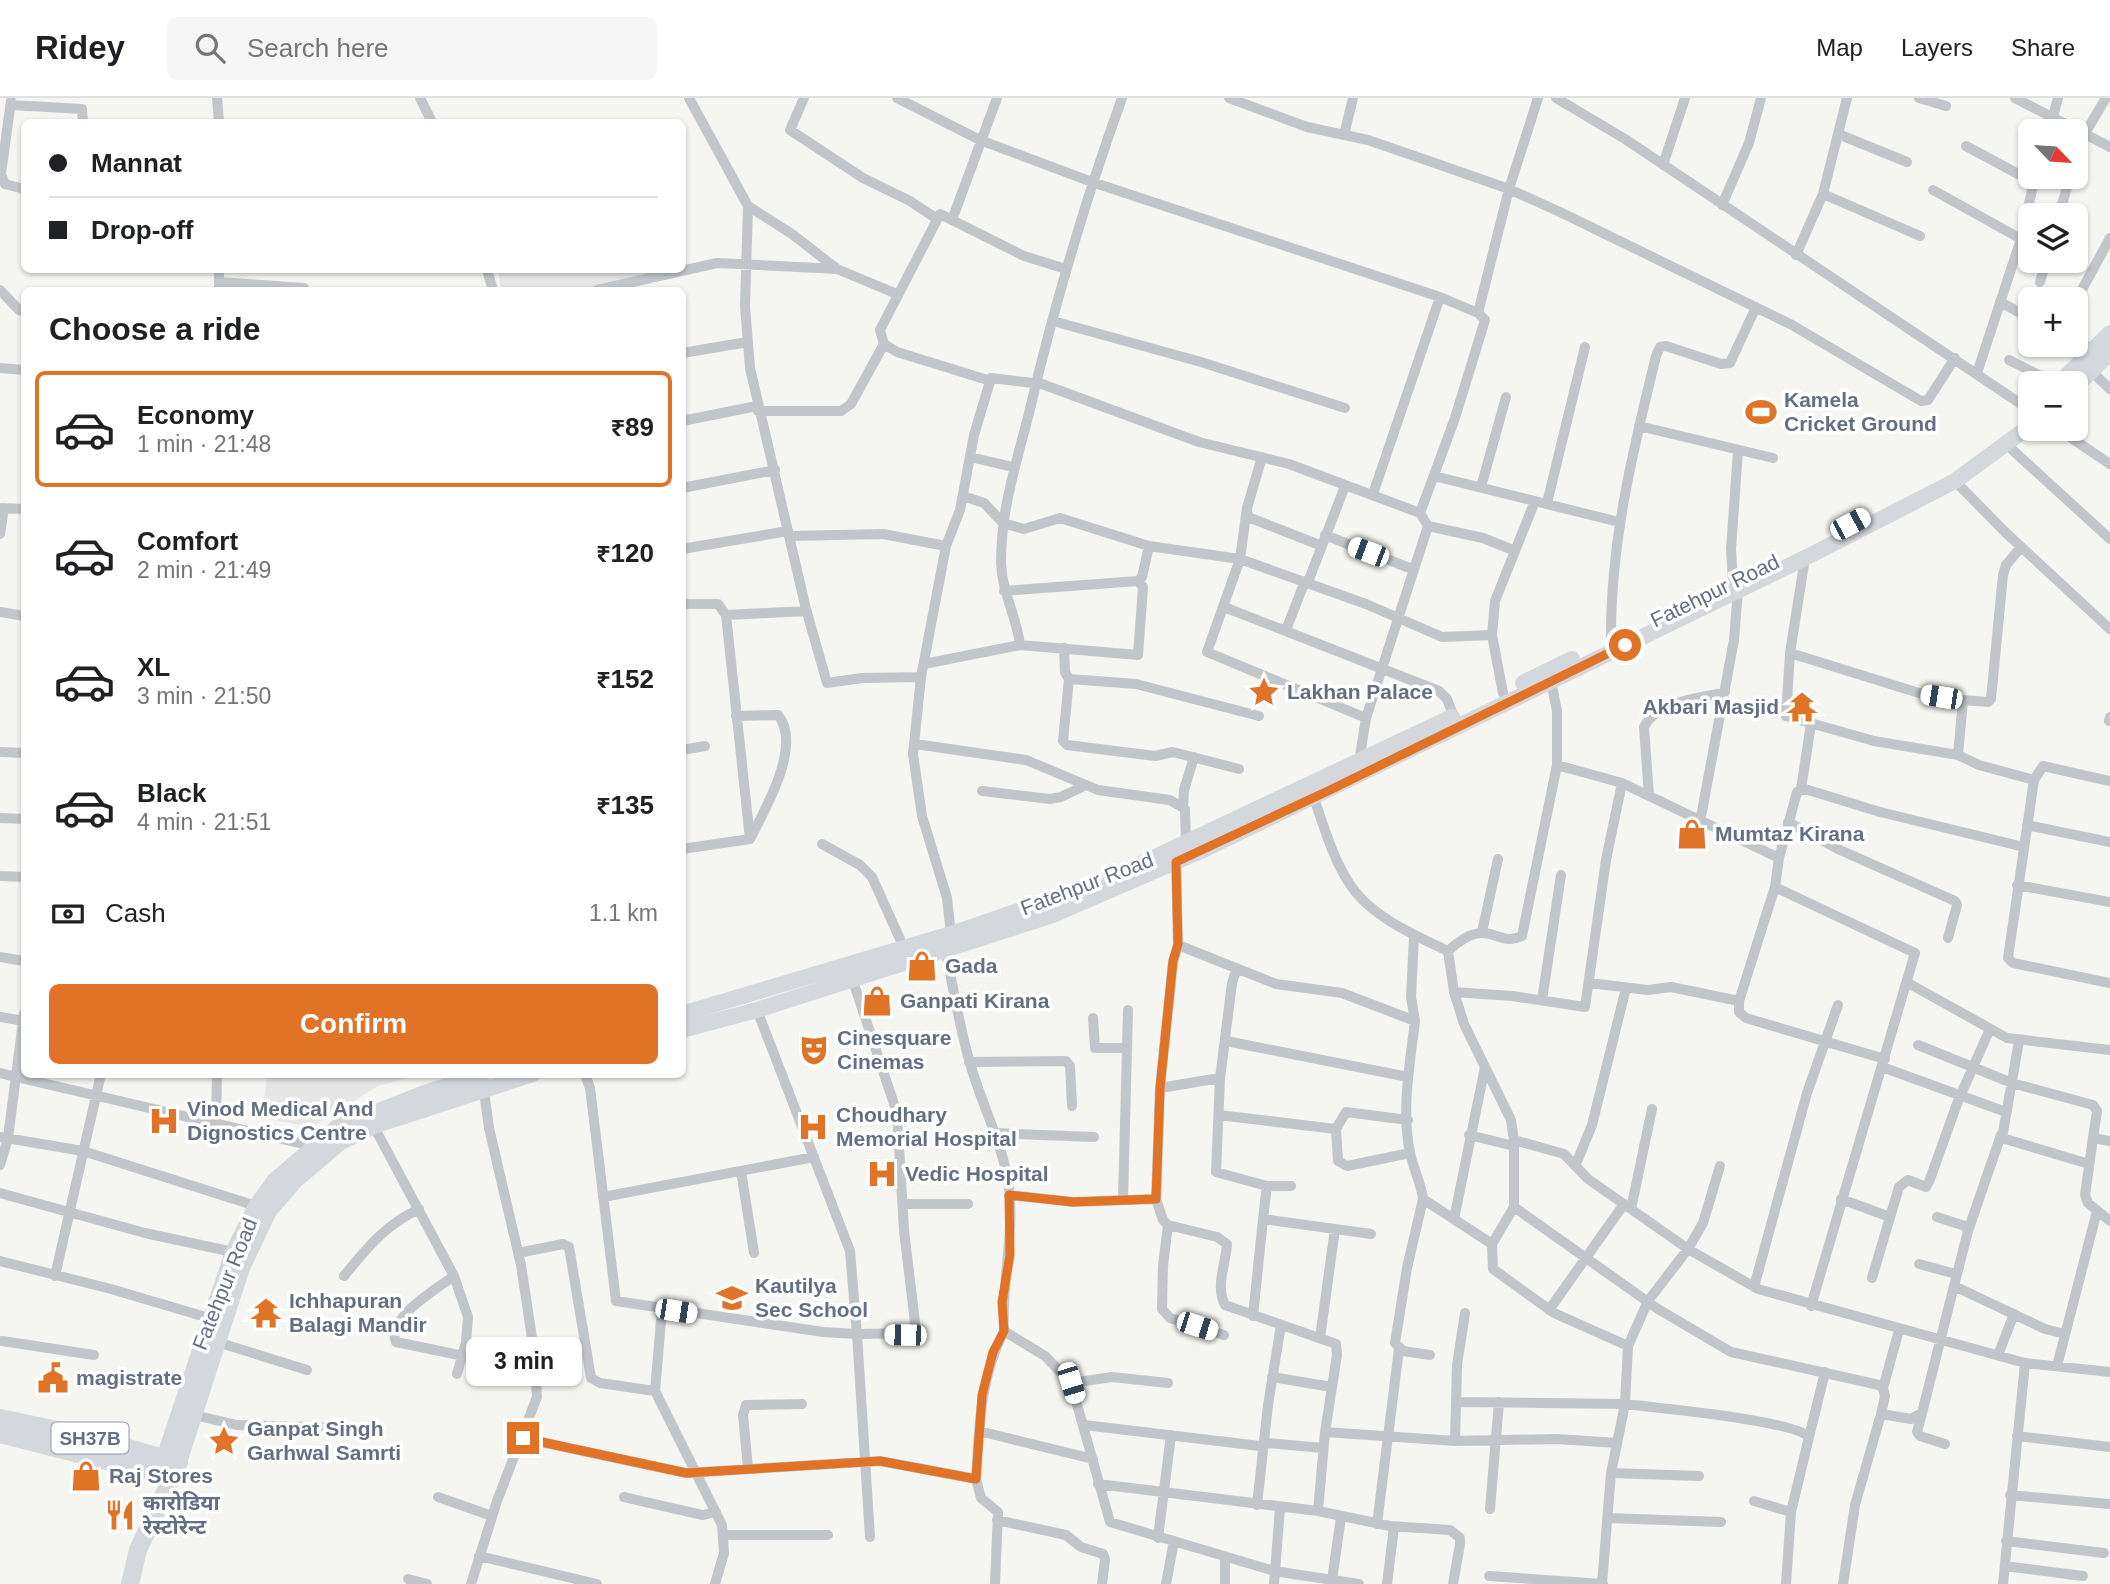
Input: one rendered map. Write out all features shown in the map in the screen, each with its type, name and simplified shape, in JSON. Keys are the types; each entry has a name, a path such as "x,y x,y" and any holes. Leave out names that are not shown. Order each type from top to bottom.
{"main road":[{"name":"SH37B","path":"0,1418 169,1468"},
{"name":"SH37B","path":"0,1434 169,1468"},
{"path":"130,1584 138,1549 169,1468"}],"street":[{"path":"217,98 219,119"},
{"path":"420,98 430,119"},
{"path":"689,98 748,206 793,234 837,269 897,294"},
{"path":"804,98 790,130 854,173 910,201 937,219"},
{"path":"897,98 980,140 1092,182 1440,297 1479,313 1485,320 1420,513"},
{"path":"952,220 997,98"},
{"path":"1020,645 1018,630 1004,591 1003,523 1013,467 1066,269 1092,182 1122,98"},
{"path":"1229,98 1307,127 1344,135 1509,189 1653,255 1792,325 1921,401 1928,400 1955,358"},
{"path":"1344,135 1353,98"},
{"path":"1479,313 1509,189 1538,98"},
{"path":"1556,98 1663,165 1955,358 2018,403"},
{"path":"1663,165 1685,98"},
{"path":"1722,205 1749,143 1761,98"},
{"path":"1796,255 1823,194 1847,98"},
{"path":"1919,98 1947,106"},
{"path":"2015,98 2052,119 2058,98"},
{"path":"2088,128 2106,98"},
{"path":"21,188 5,184 0,173 11,102 47,103 82,109 83,119"},
{"path":"1839,134 1907,162"},
{"path":"2088,137 2110,147"},
{"path":"1966,146 2018,171"},
{"path":"1933,190 2018,237"},
{"path":"1823,194 1920,236"},
{"path":"748,206 745,306 757,408 827,682 862,678 921,677"},
{"path":"991,381 897,352 884,344 880,330 940,214 1024,256 1066,269"},
{"path":"2083,287 2110,238"},
{"path":"1977,373 2018,248"},
{"path":"686,270 717,263 837,269"},
{"path":"610,287 673,273"},
{"path":"2040,282 2043,273"},
{"path":"219,286 262,287"},
{"path":"0,290 21,310"},
{"path":"1373,494 1440,297"},
{"path":"2000,302 2018,312"},
{"path":"1611,641 1613,572 1619,522 1639,426 1660,347 1666,346 1730,363 1756,307"},
{"path":"1053,321 1201,362 1345,408"},
{"path":"2069,371 2108,335"},
{"path":"686,352 748,341"},
{"path":"686,420 757,408 841,411 851,404 884,344"},
{"path":"1547,503 1585,347"},
{"path":"2088,347 2092,349"},
{"path":"2088,374 2110,353"},
{"path":"2009,359 2033,371"},
{"path":"0,368 21,370"},
{"path":"2091,371 2110,388"},
{"path":"995,1584 998,1512 978,1492 976,1479 982,1395 993,1352 1004,1331 1002,1302 1010,1255 1009,1195 994,1133 969,1062 948,941 947,898 922,816 915,744 921,677 946,546 963,496 974,435 992,378 1035,383 1199,442 1289,464 1420,513 1428,526 1483,538 1513,550"},
{"path":"1481,488 1506,397"},
{"name":"Fatehpur Road","path":"686,1013 904,948 948,941 1179,851 1312,792 1359,762 1503,693 1577,662 1611,641 1735,586 1949,472 2018,421"},
{"path":"1639,426 1773,458"},
{"path":"1448,951 1375,914 1350,889 1333,855 1312,792 1551,681 1577,662 1735,586 1805,558 1955,481 2018,436"},
{"path":"2076,441 2110,464"},
{"path":"2007,445 2110,539"},
{"path":"1700,822 1734,640 1735,586 1731,550 1738,450"},
{"path":"970,457 1013,467"},
{"path":"1262,457 1247,508 1240,559 1208,652 1366,718"},
{"path":"686,487 775,470"},
{"path":"1434,476 1619,522"},
{"path":"1955,481 2021,547 2110,629"},
{"path":"1286,630 1345,486"},
{"path":"963,496 984,503 1003,523 1024,529 1060,518 1149,546 1240,559 1306,582 1442,637 1492,635"},
{"path":"1503,693 1492,635 1494,601 1535,501"},
{"path":"0,534 2,508 21,509"},
{"path":"1247,508 1248,517 1412,569"},
{"path":"1359,762 1366,718 1428,526"},
{"path":"686,548 789,534 883,534 946,546"},
{"path":"1004,591 1138,580 1142,577 1149,546"},
{"path":"1790,653 1919,693 1988,702 1991,699 2003,575 2006,565 2021,547"},
{"path":"1805,558 1784,711 1792,719 1874,741 1958,755 1979,765 2034,780"},
{"path":"924,664 1020,645 1138,655 1143,587 1138,580"},
{"path":"686,604 718,604 726,615 750,839"},
{"path":"1224,607 1382,666 1443,693 1454,717"},
{"path":"726,615 807,611"},
{"path":"0,612 21,616"},
{"path":"1064,648 1065,672 1069,679 1063,741 1067,745 1155,756 1173,752 1239,769"},
{"path":"1069,679 1118,681 1259,716"},
{"path":"1448,951 1469,934 1482,932 1515,939 1522,936 1557,765 1557,711 1551,681"},
{"path":"1649,796 1644,727 1648,720 1660,709 1725,692"},
{"path":"1958,755 1963,700"},
{"path":"736,716 778,715 784,740 780,779 750,839"},
{"path":"1811,724 1801,789 1788,822 1774,887 1739,1001 1739,1012 1746,1018 1825,1039 1960,1098 2006,1112"},
{"path":"915,744 1026,761 1098,790 1170,800 1184,808"},
{"path":"686,749 705,746"},
{"path":"0,752 21,753"},
{"path":"1194,757 1184,790 1179,851 1178,944 1173,961 1160,1088 1156,1199 1163,1220 1168,1224 1217,1237 1227,1244 1222,1275 1222,1301 1231,1310 1336,1344 1318,1511"},
{"path":"1557,765 1622,783 1779,858"},
{"path":"2110,781 2043,766 2034,780 2008,958 2013,963 2110,983"},
{"path":"1454,992 1585,1007 1604,873 1622,783"},
{"path":"982,791 1050,799 1061,797 1086,785"},
{"path":"1801,789 2024,847"},
{"path":"0,818 21,819"},
{"path":"1788,822 1840,850 1955,901 1957,905 1948,937"},
{"path":"2027,824 2110,842"},
{"path":"686,848 750,839"},
{"path":"822,844 860,865 872,877 904,948"},
{"path":"1482,932 1498,859"},
{"path":"1542,1000 1561,875"},
{"path":"0,876 21,877"},
{"path":"2017,886 2110,902"},
{"path":"1774,887 1915,953 1811,1306"},
{"path":"1377,1524 1399,1349 1395,1343 1423,1199 1421,1183 1410,1153 1408,1120 1408,1077 1415,1021 1411,997 1414,936"},
{"path":"686,1029 757,1010 852,978 948,941"},
{"path":"1178,944 1276,984 1342,993 1415,1021"},
{"path":"1448,951 1454,992 1464,1024 1511,1120 1514,1143 1514,1208 1492,1244 1493,1269 1549,1310 1628,1346"},
{"path":"0,957 21,960"},
{"path":"1237,968 1232,983 1220,1078 1216,1172 1267,1185 1291,1186"},
{"path":"586,1078 590,1088 616,1301 822,1332 905,1335 914,1329 893,1094 852,978"},
{"path":"1590,983 1626,988 1671,987 1739,1001"},
{"path":"1908,983 1990,1029 2019,1041 2110,1050"},
{"path":"1576,1164 1592,1125 1626,988"},
{"path":"1755,1287 1786,1161 1838,1004"},
{"path":"757,1010 850,1251 862,1390 863,1463 870,1537"},
{"path":"1123,1200 1128,1010"},
{"path":"0,1017 21,1020"},
{"path":"1093,1018 1095,1048 1127,1048"},
{"path":"1872,1278 1901,1183 1908,1180 1926,1186 1929,1182 1960,1098 1990,1029"},
{"path":"1226,1041 1408,1077"},
{"path":"1945,1444 1920,1436 1917,1432 1968,1231 2001,1135 2019,1041"},
{"path":"0,1165 21,1045"},
{"path":"1918,1045 2012,1083 2093,1105 2097,1111 2085,1195 2097,1211 2110,1221"},
{"path":"969,1062 1066,1061 1070,1066 1072,1106"},
{"path":"1454,1219 1485,1067"},
{"path":"0,1073 21,1078"},
{"path":"21,1078 312,1146"},
{"path":"55,1276 101,1078"},
{"path":"216,1123 217,1078"},
{"path":"1160,1088 1220,1078"},
{"path":"471,1584 492,1516 537,1397 534,1351 518,1253 489,1128 483,1080"},
{"name":"Fatehpur Road","path":"169,1468 209,1318 233,1252 256,1206 275,1180 336,1128 370,1120 483,1080"},
{"path":"1549,1310 1586,1258 1628,1207 1651,1109"},
{"path":"1408,1120 1346,1112 1336,1129 1338,1161 1348,1167 1410,1153"},
{"path":"1219,1115 1336,1129"},
{"path":"169,1468 194,1415 242,1268 269,1211 315,1161 370,1120 454,1276 468,1317 457,1374"},
{"path":"994,1133 1094,1137"},
{"path":"1469,1135 1564,1154 1588,1179 1688,1249 1755,1287 1811,1306 1899,1330 1941,1338 2025,1363 2110,1372"},
{"path":"2001,1135 2005,1140 2089,1164"},
{"path":"4,1137 83,1151 256,1206"},
{"path":"2093,1138 2110,1140"},
{"path":"603,1198 814,1157"},
{"path":"1489,1576 1602,1584 1611,1473 1625,1404 1628,1346 1648,1301 1688,1249 1708,1211 1720,1166"},
{"path":"741,1171 754,1253"},
{"path":"1253,1316 1267,1185"},
{"path":"0,1193 145,1233 233,1252"},
{"path":"1009,1195 1073,1202 1156,1199"},
{"path":"1423,1199 1492,1244"},
{"path":"1841,1199 1890,1217"},
{"path":"904,1204 968,1204"},
{"path":"1514,1208 1648,1301 1731,1352 1825,1372 1883,1388"},
{"path":"344,1276 377,1236 395,1221 419,1209"},
{"path":"2057,1366 2097,1211"},
{"path":"1937,1217 1965,1226 1968,1231"},
{"path":"1263,1219 1371,1234"},
{"path":"1168,1224 1162,1309 1170,1318 1224,1335"},
{"path":"1320,1338 1335,1229"},
{"path":"518,1253 563,1244 569,1247 591,1378 600,1383 656,1391"},
{"path":"0,1261 111,1289 209,1318"},
{"path":"1919,1264 1955,1280 2014,1314 2065,1334"},
{"path":"454,1276 403,1315 394,1337 403,1345 493,1362 534,1351"},
{"path":"662,1309 656,1391 725,1535 724,1553 715,1584"},
{"path":"1455,1441 1457,1365 1465,1313"},
{"path":"1998,1355 2014,1314"},
{"path":"1257,1505 1262,1445 1281,1325"},
{"path":"1843,1584 1856,1505 1881,1414 1885,1396 1883,1388 1899,1330"},
{"path":"1004,1331 1045,1356 1071,1383 1110,1522 1225,1558 1274,1570 1357,1584"},
{"path":"217,1342 307,1370"},
{"path":"1,1344 94,1355"},
{"path":"1399,1349 1430,1355"},
{"path":"2003,1584 2025,1363"},
{"path":"1786,1584 1791,1512 1825,1372"},
{"path":"1071,1383 1112,1377 1168,1383"},
{"path":"1272,1377 1332,1387"},
{"path":"1456,1402 1625,1404 1748,1420 1797,1430 1809,1437"},
{"path":"1490,1509 1499,1402"},
{"path":"748,1468 743,1415 746,1405 802,1404"},
{"path":"1881,1414 1911,1419 1922,1413"},
{"path":"194,1415 237,1425 352,1428"},
{"path":"1084,1425 1262,1445 1323,1448"},
{"path":"979,1431 1093,1459"},
{"path":"1325,1432 1455,1441 1557,1439 1617,1443"},
{"path":"1158,1538 1171,1435"},
{"path":"2017,1436 2110,1447"},
{"path":"523,1438 686,1473 880,1461 976,1479"},
{"path":"1611,1473 1699,1476"},
{"path":"1098,1484 1318,1511 1394,1527 1456,1533 1460,1544 1453,1584"},
{"path":"2010,1496 2110,1504"},
{"path":"438,1497 492,1516"},
{"path":"624,1497 704,1515 716,1512"},
{"path":"1754,1501 1791,1512"},
{"path":"1274,1584 1280,1508"},
{"path":"1332,1580 1341,1517"},
{"path":"1608,1518 1721,1522"},
{"path":"998,1520 1066,1535 1081,1547 1103,1554 1102,1584"},
{"path":"1387,1584 1394,1527"},
{"path":"725,1535 828,1535"},
{"path":"1166,1584 1174,1541"},
{"path":"2006,1541 2104,1553"},
{"path":"480,1556 597,1584"},
{"path":"1225,1558 1226,1584"},
{"path":"2005,1566 2082,1576"},
{"path":"408,1580 427,1584"}],"shaded area":[{"path":"498,273 667,273 600,287 501,287"},
{"path":"267,1078 408,1078 378,1086 312,1127 262,1118"}],"place":[{"name":"Kamela Cricket Ground","path":"1761,412"},
{"name":"Lakhan Palace","path":"1264,692"},
{"name":"Akbari Masjid","path":"1802,707"},
{"name":"Mumtaz Kirana","path":"1692,834"},
{"name":"Gada","path":"922,966"},
{"name":"Ganpati Kirana","path":"877,1001"},
{"name":"Cinesquare Cinemas","path":"814,1050"},
{"name":"Vinod Medical And Dignostics Centre","path":"164,1121"},
{"name":"Choudhary Memorial Hospital","path":"813,1127"},
{"name":"Vedic Hospital","path":"882,1174"},
{"name":"Kautilya Sec School","path":"732,1298"},
{"name":"Ichhapuran Balagi Mandir","path":"266,1313"},
{"name":"magistrate","path":"53,1378"},
{"name":"Ganpat Singh Garhwal Samrti","path":"224,1441"},
{"name":"Raj Stores","path":"86,1476"},
{"name":"कारोडिया रेस्टोरेन्ट","path":"120,1515"}],"route":[{"path":"523,1438 686,1473 880,1461 976,1479 982,1395 993,1352 1004,1331 1002,1302 1010,1255 1009,1195 1073,1202 1156,1199 1160,1088 1173,961 1178,944 1176,862 1330,790 1625,645"}]}
